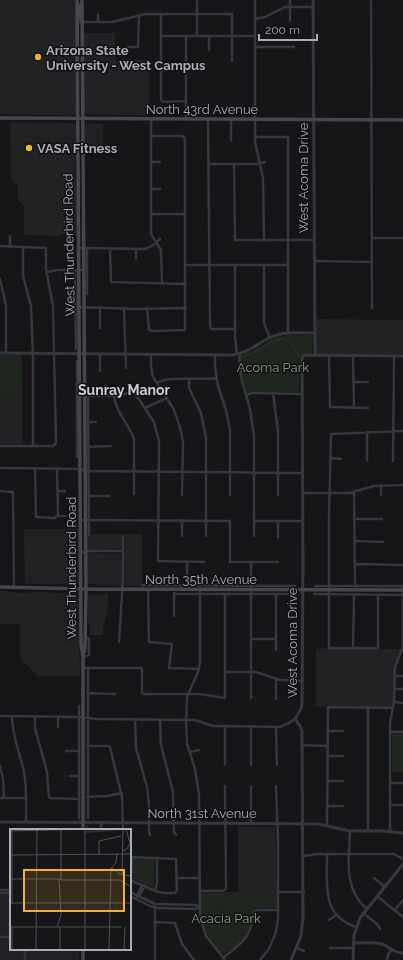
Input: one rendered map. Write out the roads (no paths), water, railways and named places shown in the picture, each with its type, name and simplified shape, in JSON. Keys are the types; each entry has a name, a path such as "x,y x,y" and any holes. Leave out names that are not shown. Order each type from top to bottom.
{"main road":[{"name":"West Thunderbird Road","path":"78,0 77,119 83,248"},
{"path":"78,0 80,18 82,22"},
{"name":"West Thunderbird Road","path":"82,0 83,248 79,270 84,396 80,411 78,455 80,469 81,644 83,657 81,717 83,829"},
{"path":"77,53 82,53"},
{"name":"North 43rd Avenue","path":"0,118 403,120"},
{"name":"West Thunderbird Road","path":"79,270 86,291 80,307 80,346 82,354 78,362 84,396"},
{"name":"West Thunderbird Road","path":"80,411 87,471 86,639 83,657"},
{"name":"North 35th Avenue","path":"0,588 174,589 187,587 200,589 251,587 302,590 403,590"},
{"path":"81,624 86,639"}],"street":[{"path":"197,0 197,36"},
{"path":"255,0 255,137 256,152 263,178 264,241"},
{"path":"290,0 290,21"},
{"name":"West Acoma Drive","path":"295,719 301,709 302,681 303,494 301,359 302,356 314,355 313,0"},
{"path":"371,0 372,308"},
{"path":"255,19 270,17 280,9 290,6 313,6"},
{"path":"161,14 162,101 186,101"},
{"path":"77,22 112,22 124,17 139,15 232,14 232,61"},
{"path":"98,15 98,22"},
{"path":"128,47 138,47 139,15"},
{"path":"161,36 255,36"},
{"path":"186,36 186,119"},
{"path":"209,36 209,50"},
{"path":"255,46 294,47"},
{"path":"151,119 151,234 160,246 162,252 162,283"},
{"path":"208,119 211,329 235,329"},
{"path":"231,119 231,140"},
{"path":"147,308 149,330 185,330 186,265 184,137 150,136"},
{"path":"255,137 288,138 288,333"},
{"path":"151,162 160,162"},
{"path":"208,164 260,164 265,162"},
{"path":"234,164 236,189 235,240 314,240"},
{"path":"151,189 160,189"},
{"path":"151,214 185,214"},
{"path":"10,236 10,247"},
{"path":"372,238 403,238"},
{"path":"83,248 148,248 160,239"},
{"path":"0,246 46,248 47,272 53,300 55,354 55,445 0,446"},
{"path":"23,247 23,276 31,306 33,353 33,446"},
{"name":"West Thunderbird Road","path":"83,248 86,291"},
{"path":"110,248 111,282 186,284"},
{"path":"136,249 136,258"},
{"path":"314,261 372,262"},
{"path":"186,265 288,265"},
{"path":"235,265 237,322 235,329 241,377 254,430 254,536"},
{"path":"264,265 264,323 270,338"},
{"path":"47,272 58,270 79,270"},
{"path":"0,280 6,306 6,353"},
{"path":"80,307 186,308"},
{"name":"West Thunderbird Road","path":"76,349 80,307"},
{"path":"100,307 100,328"},
{"path":"124,308 126,368"},
{"path":"0,353 238,354 250,350 279,334 314,333"},
{"path":"76,344 80,346"},
{"path":"100,354 100,372"},
{"path":"151,354 152,373 167,398 177,418 181,431 182,495"},
{"path":"215,355 216,378 226,410 230,430 230,495"},
{"path":"314,355 403,356"},
{"path":"329,356 330,407 368,408"},
{"path":"354,356 354,408"},
{"path":"393,461 394,356"},
{"name":"West Thunderbird Road","path":"78,362 80,411"},
{"path":"157,383 166,379 216,378"},
{"path":"189,379 190,388 201,413 207,446 206,536"},
{"path":"354,382 368,382"},
{"path":"84,396 114,396 134,392 154,422 158,434 158,561 204,562"},
{"path":"246,395 252,393 302,394"},
{"path":"273,394 278,432 278,495"},
{"name":"West Thunderbird Road","path":"84,396 88,422 87,471 89,496 87,520 89,535"},
{"path":"114,396 117,409 132,433 134,439 134,494"},
{"path":"145,408 167,398"},
{"path":"88,422 96,422"},
{"path":"378,595 378,648 329,648 330,434 403,431"},
{"path":"367,432 367,460"},
{"path":"88,448 111,446"},
{"path":"330,458 341,459"},
{"path":"0,468 57,468 80,469 87,471 135,472 302,473"},
{"path":"35,468 36,517 65,516"},
{"path":"57,468 57,517"},
{"path":"303,494 356,492 381,485 403,485"},
{"path":"381,485 381,494"},
{"path":"355,586 354,519 356,487"},
{"path":"0,491 13,492 14,588"},
{"path":"58,491 64,491"},
{"path":"89,496 109,496"},
{"path":"354,519 382,519"},
{"path":"80,520 230,521 230,562 278,562"},
{"path":"182,520 182,536"},
{"path":"254,521 303,521"},
{"path":"278,521 278,537"},
{"path":"119,642 123,589 123,536"},
{"path":"355,542 382,542"},
{"path":"80,553 86,551 123,551"},
{"path":"187,562 187,587"},
{"path":"251,562 251,698"},
{"path":"355,564 403,564"},
{"name":"North 35th Avenue","path":"142,585 187,587 295,586"},
{"name":"North 35th Avenue","path":"315,586 354,594 403,595"},
{"name":"North 35th Avenue","path":"314,594 355,586 403,586"},
{"path":"390,832 390,723 394,702 395,667 403,647 403,586"},
{"path":"148,589 149,642 172,644 169,668 199,669"},
{"path":"174,589 174,616"},
{"path":"200,589 199,669 188,694 186,720 186,737 199,787 200,918 204,932 224,959 246,939 253,922 254,911 278,910"},
{"name":"North 35th Avenue","path":"174,594 290,594"},
{"path":"83,668 142,668 142,693 145,694 188,694 225,698 225,594"},
{"path":"276,594 276,650"},
{"path":"353,648 354,594"},
{"path":"251,639 276,639"},
{"name":"West Thunderbird Road","path":"79,818 83,798 87,746 88,668"},
{"path":"225,672 251,672 264,674 285,681 302,681"},
{"path":"394,676 403,676"},
{"path":"276,679 276,699"},
{"path":"394,689 403,689"},
{"path":"83,693 116,694"},
{"path":"394,702 402,703"},
{"name":"West Thunderbird Road","path":"79,706 81,717 79,776 88,818"},
{"path":"327,825 328,707 393,708"},
{"path":"368,708 368,832"},
{"path":"0,716 81,717 135,720 195,720 213,726 276,727 286,725 295,719 302,731 304,892 303,924 297,948 291,960"},
{"path":"12,716 13,731 26,781 26,822"},
{"path":"35,717 35,728 47,772 49,798 83,798 122,794"},
{"path":"58,717 58,727"},
{"path":"135,720 137,752 148,793 148,831 150,835"},
{"path":"160,720 162,749 173,792 174,832 176,835"},
{"path":"225,726 226,764"},
{"path":"251,726 251,765"},
{"path":"276,727 276,765"},
{"path":"327,731 343,731"},
{"path":"390,732 403,732"},
{"path":"87,746 110,747 122,794 123,829"},
{"path":"302,746 327,746"},
{"path":"190,752 199,750"},
{"path":"66,751 79,751"},
{"path":"327,756 343,756"},
{"path":"0,766 3,779 4,798"},
{"path":"70,776 79,776"},
{"path":"327,781 343,781"},
{"path":"390,783 403,783"},
{"path":"199,891 225,891 225,786"},
{"path":"251,786 251,824"},
{"path":"260,960 267,952 276,932 278,922 278,840 276,786"},
{"path":"0,798 26,798"},
{"path":"390,805 403,805"},
{"path":"327,806 343,806"},
{"name":"North 31st Avenue","path":"0,822 303,824 327,825 350,831 403,833"},
{"path":"101,823 101,829"},
{"path":"350,831 351,886 356,897 366,909"},
{"path":"303,856 327,854 395,854 403,859"},
{"path":"327,854 328,898 330,906 336,915 344,922 356,927"},
{"path":"131,857 176,859 176,892 164,893 155,891 131,880 131,857"},
{"path":"155,891 157,884 157,858"},
{"path":"353,960 352,943 356,927 363,913 403,864"},
{"path":"177,878 199,878"},
{"path":"374,878 385,887"},
{"path":"137,897 143,886"},
{"path":"278,892 304,892"},
{"path":"131,893 155,905 196,909 199,907"},
{"path":"131,896 137,897"},
{"path":"377,896 403,917"},
{"path":"395,910 403,900"},
{"path":"155,905 155,960"},
{"path":"363,913 377,924 380,929"},
{"path":"329,920 336,915"},
{"path":"154,922 175,923 187,954 194,960"},
{"path":"352,943 385,945 397,953 403,953"},
{"path":"297,948 304,951"},
{"path":"330,948 353,948"},
{"path":"25,950 26,960"},
{"path":"386,960 392,950"}],"waterway":[{"path":"239,356 248,355 279,339 286,340 293,345 299,357"}],"place":[{"name":"Arizona State University - West Campus","path":"38,57"},
{"name":"VASA Fitness","path":"29,148"}],"district":[{"name":"Sunray Manor","path":"124,390"}],"park label":[{"name":"Acoma Park","path":"273,367"},
{"name":"Acacia Park","path":"226,918"}]}
